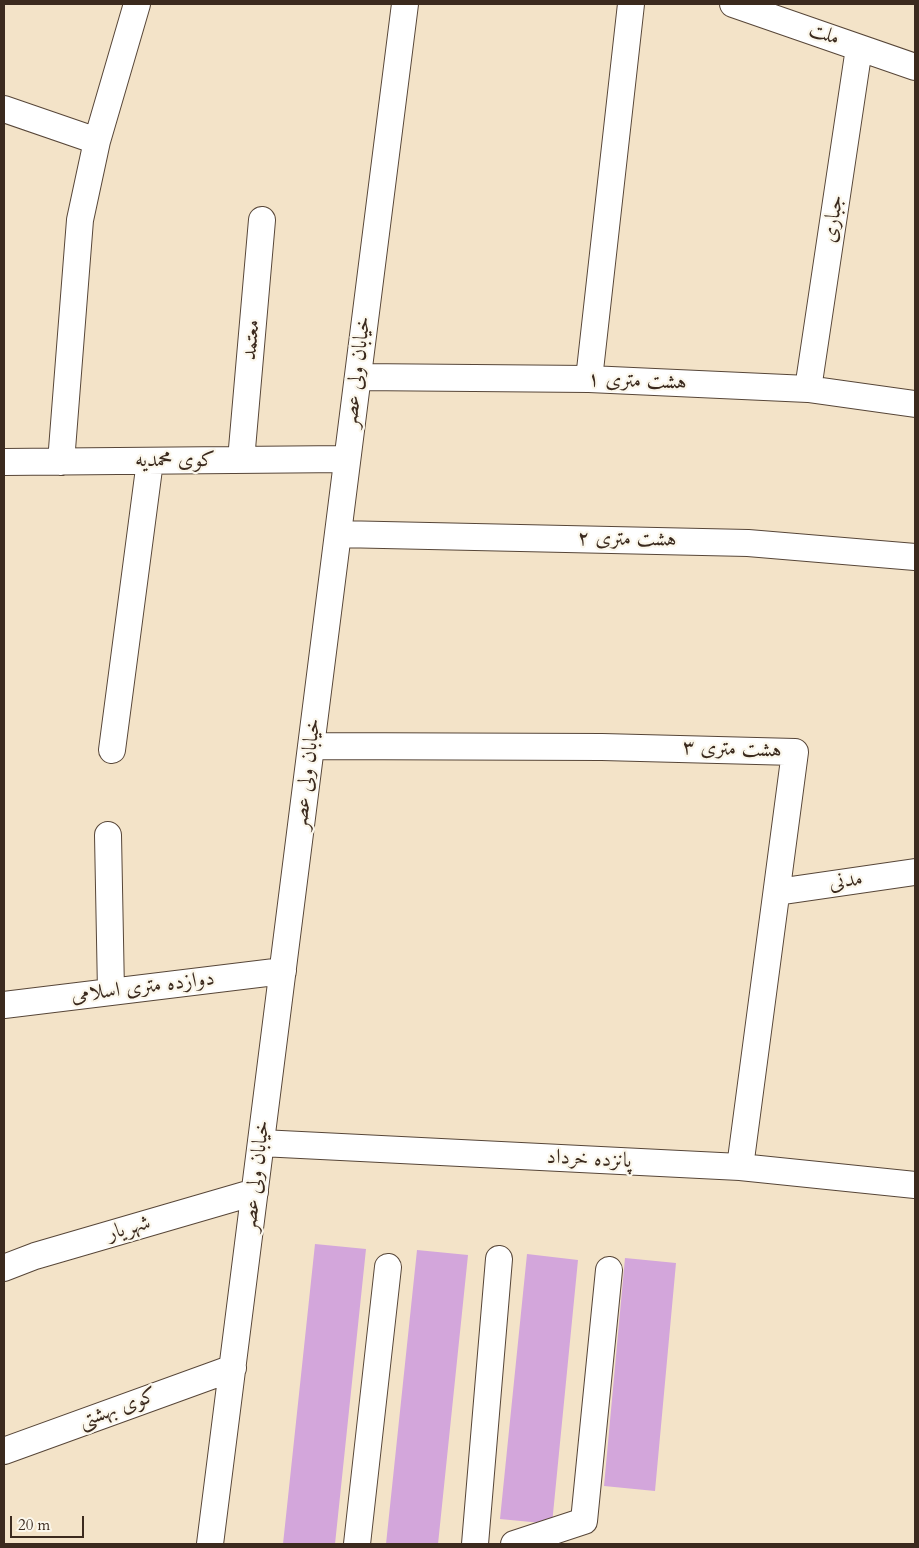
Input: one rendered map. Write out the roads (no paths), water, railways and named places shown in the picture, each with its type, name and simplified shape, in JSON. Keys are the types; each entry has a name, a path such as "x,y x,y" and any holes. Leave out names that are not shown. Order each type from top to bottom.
{"street":[{"path":"62,462 80,220 97,141 137,4"},
{"name":"خیابان ولی عصر","path":"210,1544 404,4"},
{"path":"589,379 631,4"},
{"name":"ملت","path":"732,4 915,67"},
{"name":"جباری","path":"808,390 859,48"},
{"path":"4,109 97,141"},
{"name":"معتمد","path":"241,460 262,220"},
{"name":"هشت متری ۱","path":"358,377 589,379 808,390 915,404"},
{"name":"کوی محمدیه","path":"4,462 347,459"},
{"path":"112,750 150,461"},
{"name":"هشت متری ۲","path":"338,534 748,543 915,557"},
{"name":"هشت متری ۳","path":"311,746 602,747 795,752 740,1167"},
{"path":"108,835 111,992"},
{"name":"مدنی","path":"776,892 915,872"},
{"name":"دوازده متری اسلامی","path":"4,1005 283,971"},
{"name":"پانزده خرداد","path":"261,1143 740,1167 915,1185"},
{"name":"شهریار","path":"4,1268 35,1256 255,1192"},
{"path":"475,1544 499,1259"},
{"path":"357,1544 388,1268"},
{"path":"514,1544 584,1521 610,1270"},
{"name":"کوی بهشتی","path":"4,1451 232,1368"}]}
